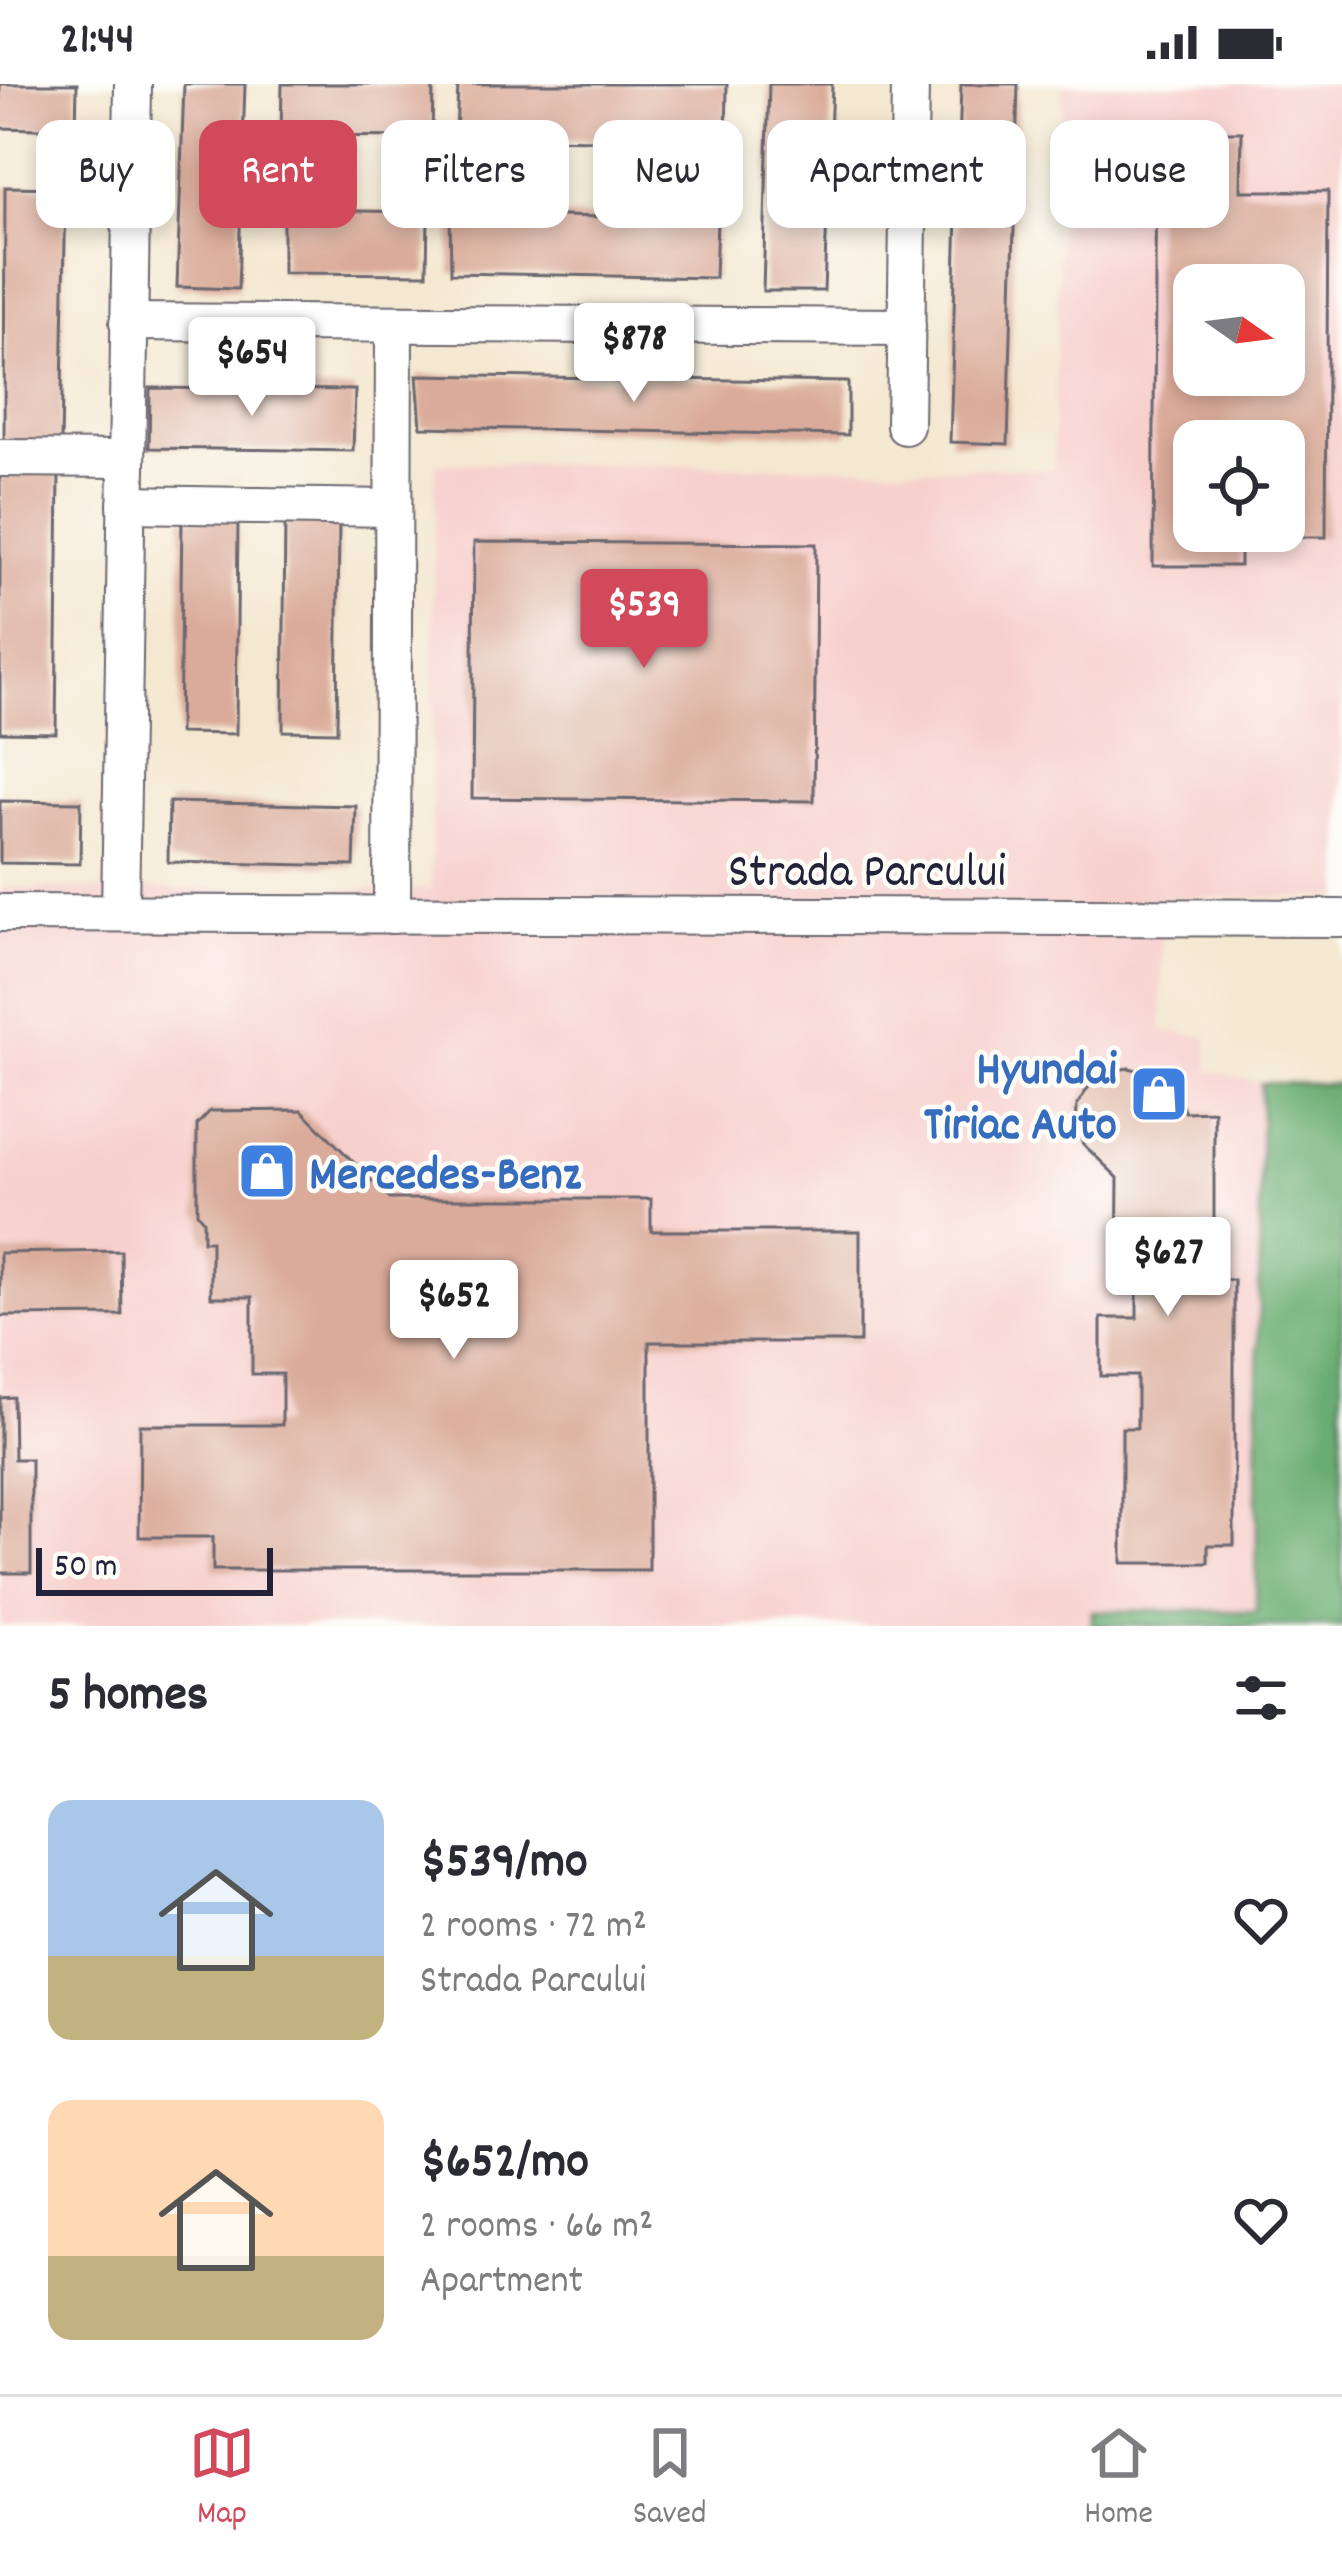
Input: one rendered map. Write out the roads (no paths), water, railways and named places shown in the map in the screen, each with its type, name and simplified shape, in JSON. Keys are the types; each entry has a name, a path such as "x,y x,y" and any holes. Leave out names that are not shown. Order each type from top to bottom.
{"street":[{"path":"120,914 133,84"},
{"path":"905,426 910,84"},
{"path":"128,322 907,327"},
{"path":"392,915 394,325"},
{"path":"0,458 126,459"},
{"path":"125,504 393,508"},
{"name":"Strada Parcului","path":"0,913 1342,918"}],"place":[{"name":"Hyundai Tiriac Auto","path":"1159,1094"},
{"name":"Mercedes-Benz","path":"267,1171"}]}
